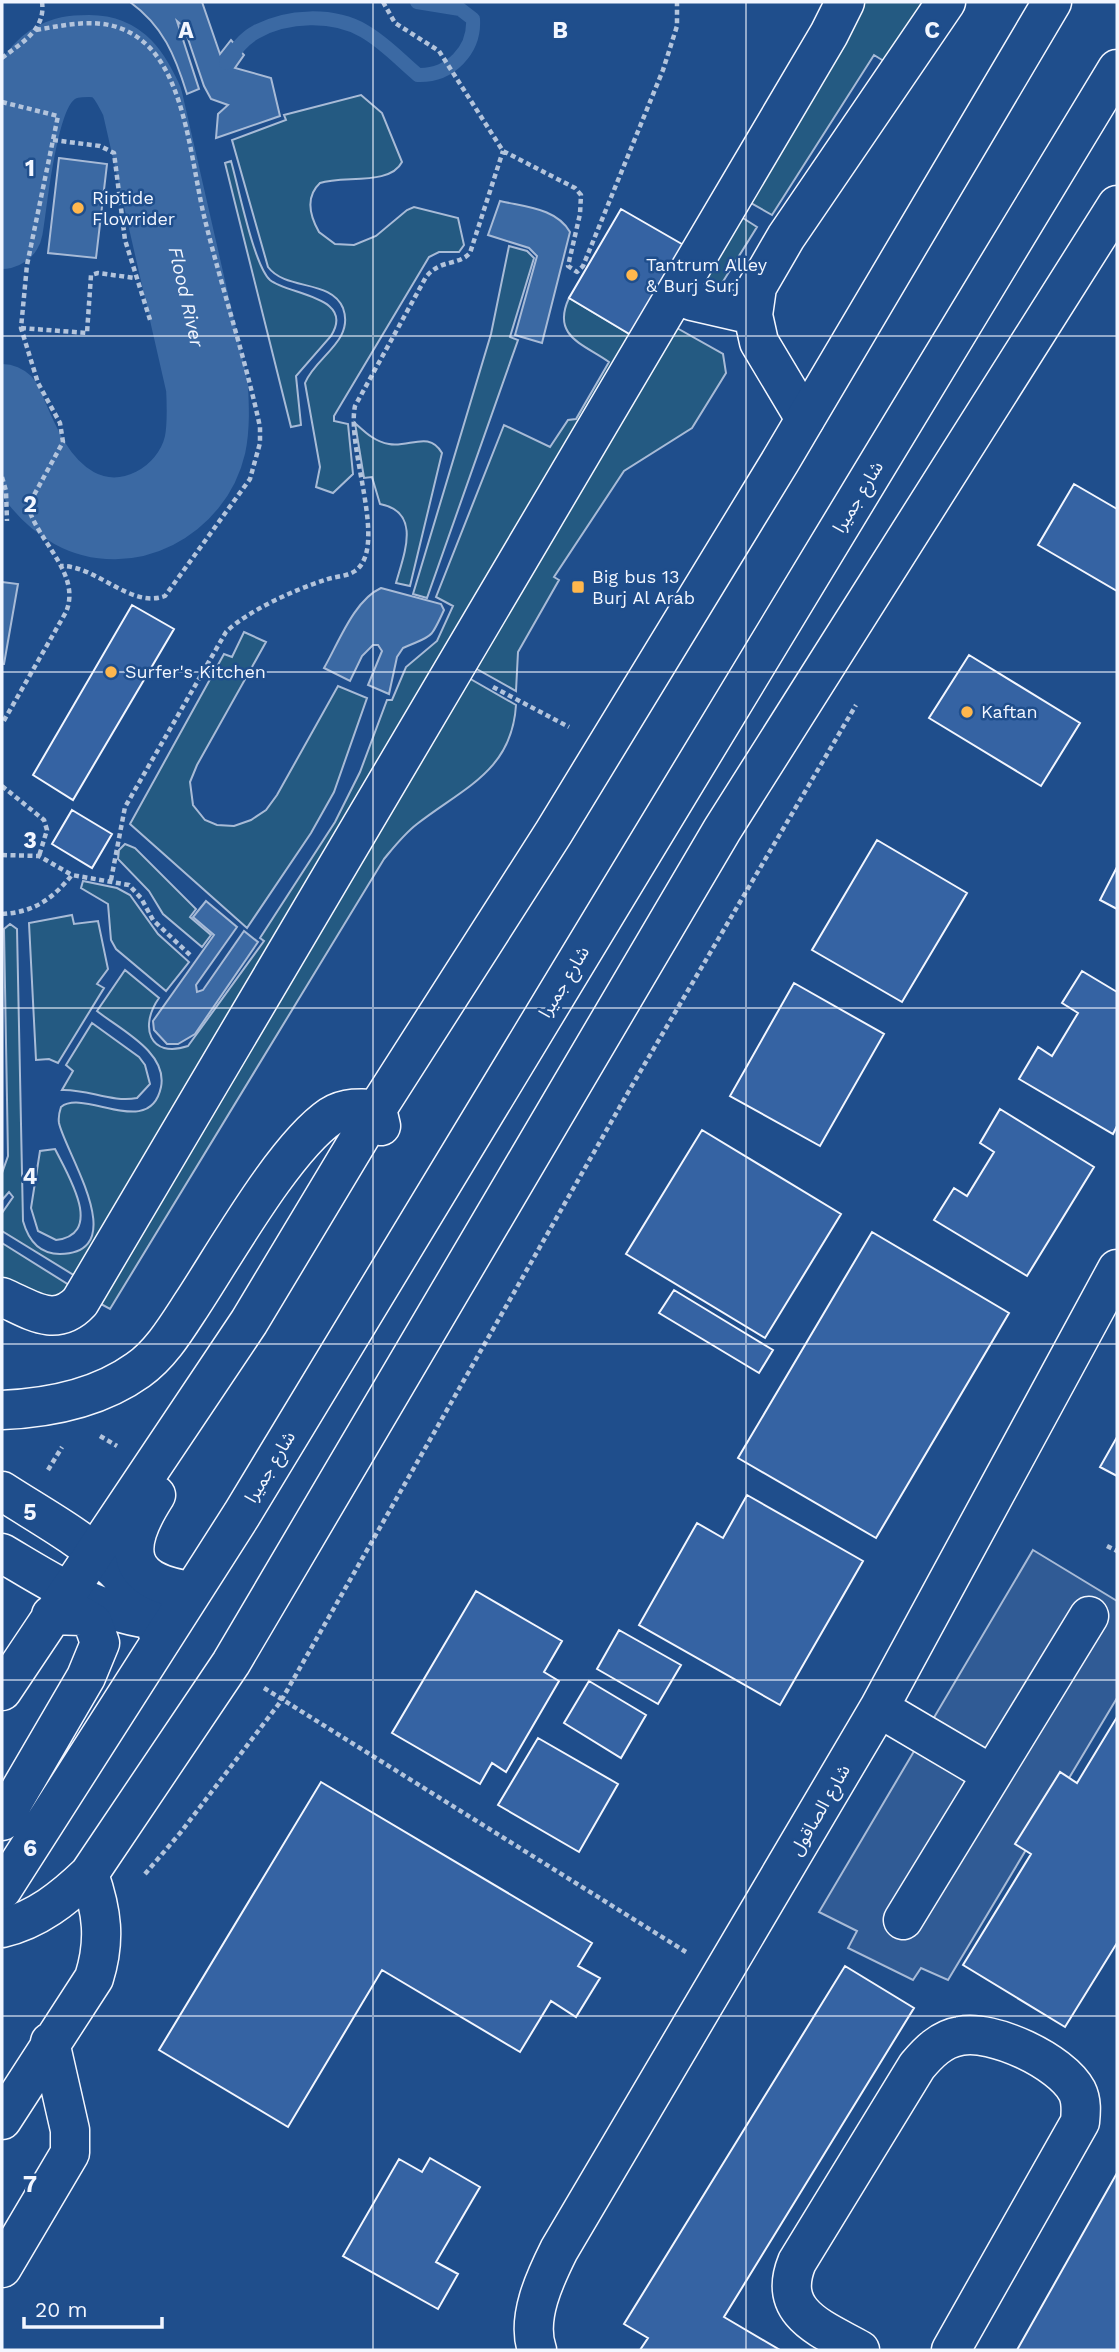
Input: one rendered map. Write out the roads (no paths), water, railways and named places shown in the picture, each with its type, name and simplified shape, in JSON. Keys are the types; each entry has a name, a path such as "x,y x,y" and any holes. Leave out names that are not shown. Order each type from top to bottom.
{"main road":[{"path":"2,1297 52,1317 71,1311 80,1301 823,45 845,2"},
{"path":"805,419 771,367 759,342 753,315 757,287 769,263 946,2"},
{"path":"2,1691 249,1322 377,1109 605,747 805,419 1052,2"},
{"name":"شارع جميرا","path":"2,1890 1117,69"},
{"path":"2,1928 40,1913 66,1896 89,1874 231,1663 722,830 1117,205"},
{"path":"692,301 753,315"},
{"path":"2,1410 74,1399 109,1388 140,1369 173,1334 296,1150 333,1115 353,1107 377,1109"},
{"path":"170,1618 159,1585 138,1567 133,1545 142,1517 367,1168 377,1150 382,1132 377,1109"},
{"name":"شارع الصاقول","path":"537,2350 535,2321 548,2272 879,1708 1117,1269"},
{"path":"2,1491 95,1551 119,1570 139,1594 170,1618"},
{"path":"2,1553 59,1603 93,1623 100,1643 86,1677 2,1821"},
{"path":"59,1603 124,1616 170,1618"},
{"path":"903,1920 1089,1616"},
{"path":"879,1708 991,1774"},
{"path":"2,2120 50,2042 83,1999 94,1978 101,1956 102,1923 89,1874"},
{"path":"860,2350 806,2319 797,2308 791,2285 797,2262 917,2066 928,2053 950,2039 974,2034 992,2036 1022,2049 1069,2080 1078,2093 1080,2122 951,2350"},
{"path":"2,2268 70,2153 70,2130 50,2042"}],"waterway":[{"path":"226,63 243,42 256,32 282,22 310,18 338,21 364,31 386,46 418,75 440,71 450,66 465,51 473,30 473,19 460,9 417,2"},
{"name":"Flood River","path":"2,228 11,165 22,116 40,77 52,65 70,58 100,57 116,64 128,76 142,101 207,386 208,423 205,445 198,465 172,497 135,516 94,516 60,499 38,476 29,463 2,405"}],"place":[{"name":"Riptide Flowrider","path":"78,208"},
{"name":"Tantrum Alley & Burj Surj","path":"632,275"},
{"name":"Big bus 13 Burj Al Arab","path":"578,587"},
{"name":"Surfer's Kitchen","path":"111,672"},
{"name":"Kaftan","path":"967,712"}]}
